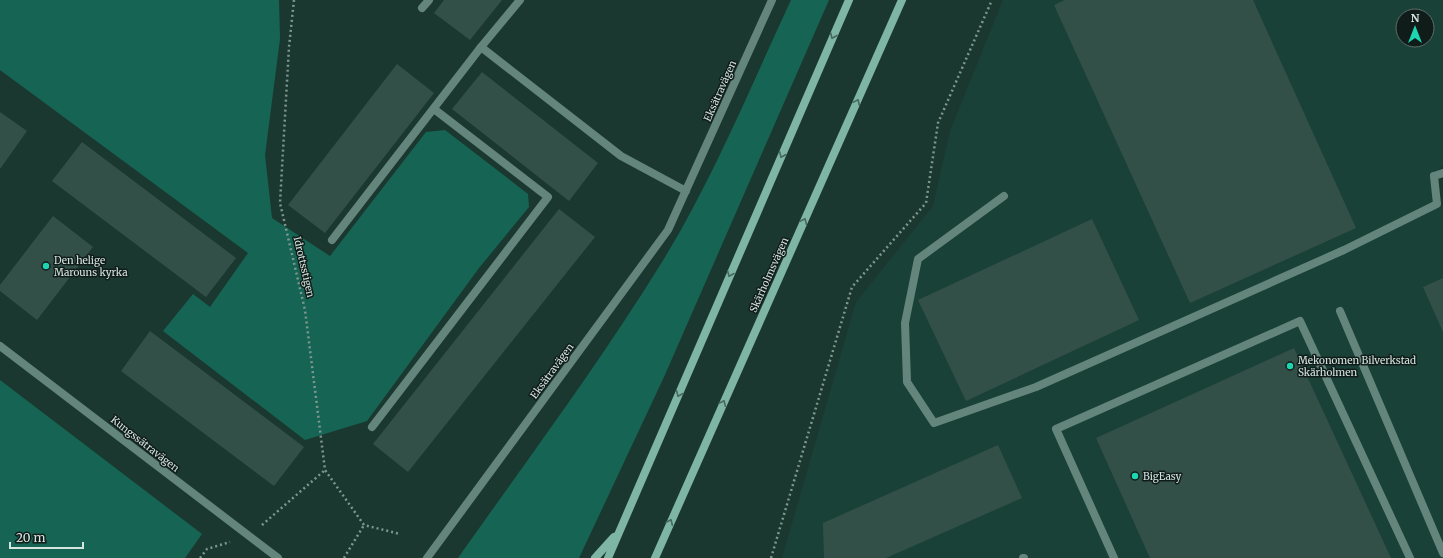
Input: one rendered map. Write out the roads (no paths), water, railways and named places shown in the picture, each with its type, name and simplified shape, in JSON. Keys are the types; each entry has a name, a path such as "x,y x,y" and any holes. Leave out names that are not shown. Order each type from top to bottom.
{"main road":[{"path":"608,558 849,0"},
{"name":"Skärholmsvägen","path":"655,558 902,0"},
{"path":"595,558 619,532"}],"street":[{"path":"422,8 428,0"},
{"path":"332,240 481,47 520,0"},
{"name":"Eksätravägen","path":"427,558 668,230 772,0"},
{"path":"481,47 621,156 686,191"},
{"path":"372,427 548,197 434,109"},
{"path":"1004,196 918,258 905,323 907,382 934,423 1036,387 1344,250 1437,204 1434,176 1443,173"},
{"path":"1340,311 1443,553"},
{"path":"1114,558 1056,429 1300,321 1410,558"},
{"name":"Kungssätravägen","path":"0,346 278,558"}],"place":[{"name":"Den helige Marouns kyrka","path":"46,266"},
{"name":"Mekonomen Bilverkstad Skärholmen","path":"1290,366"},
{"name":"BigEasy","path":"1135,476"}]}
